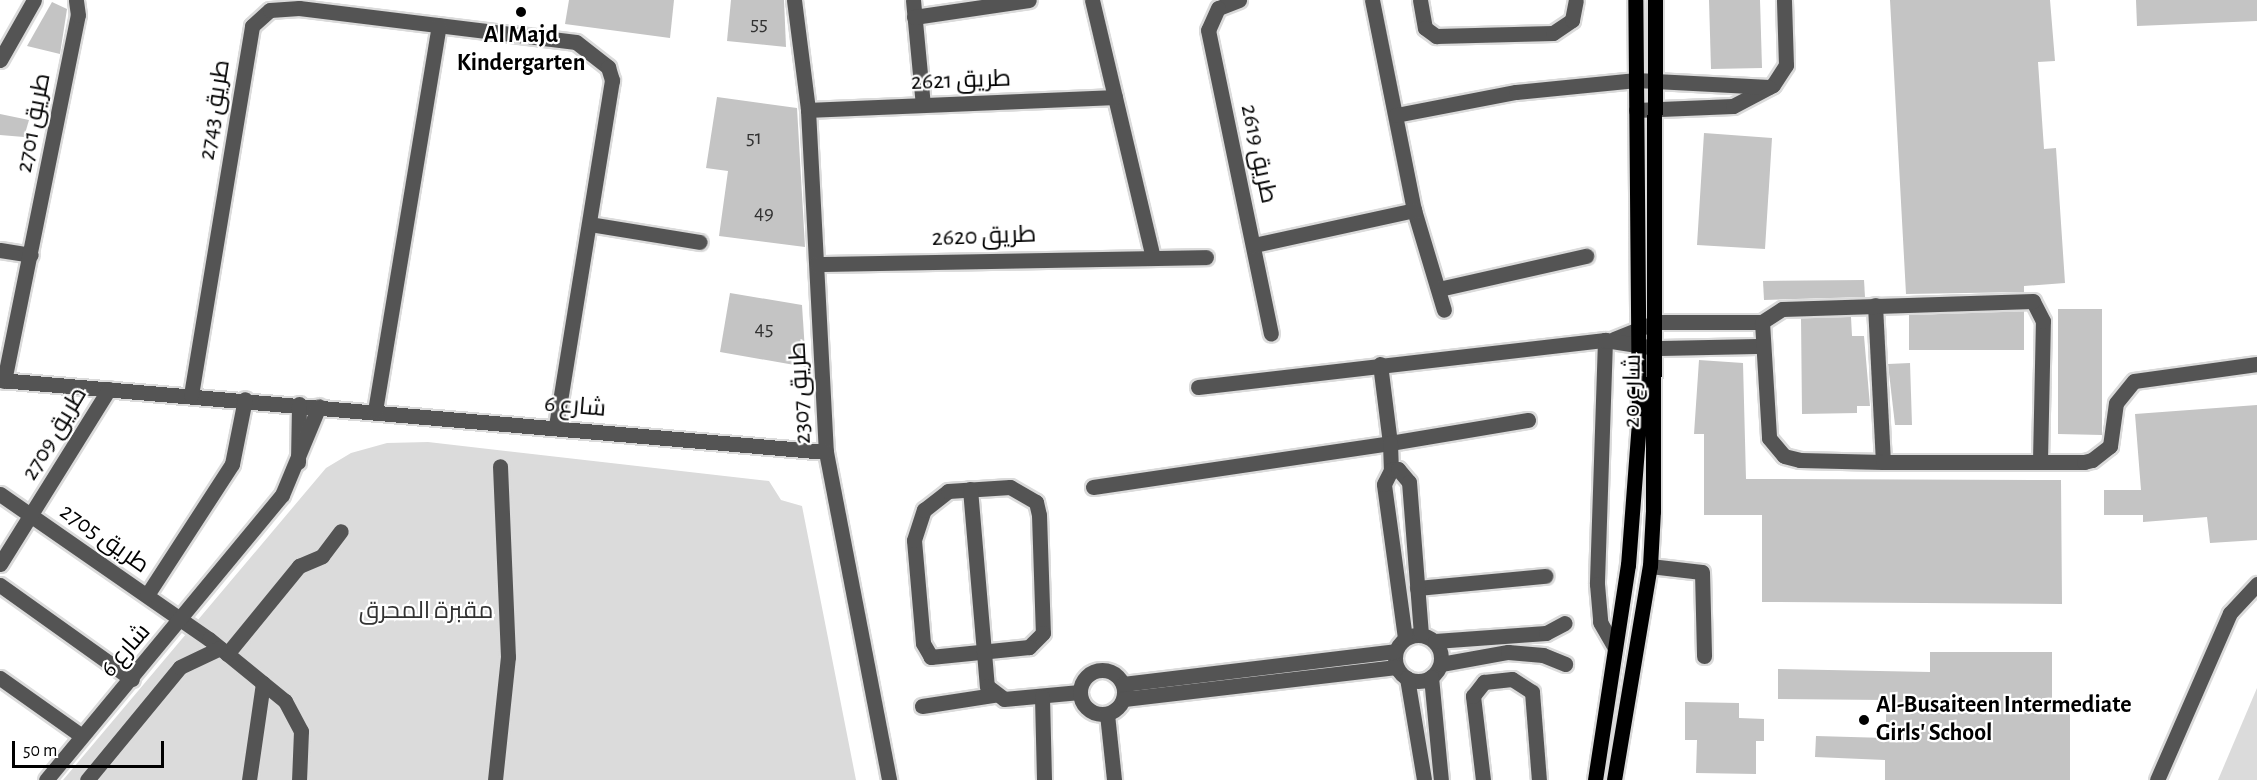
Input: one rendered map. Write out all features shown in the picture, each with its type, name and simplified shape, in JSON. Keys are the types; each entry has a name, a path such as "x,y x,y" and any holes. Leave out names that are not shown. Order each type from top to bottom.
{"main road":[{"name":"شارع 20","path":"1595,780 1628,565 1639,345 1635,0"},
{"name":"شارع 20","path":"1614,780 1650,566 1656,348 1655,0"}],"street":[{"path":"0,60 34,0"},
{"name":"طريق 2701","path":"2,381 31,255 78,15 76,0"},
{"name":"طريق 2307","path":"794,0 808,110 826,452 889,780"},
{"path":"913,0 923,105"},
{"path":"914,17 1029,0"},
{"path":"1092,0 1152,254"},
{"name":"طريق 2619","path":"1239,0 1218,8 1208,30 1271,334"},
{"path":"1372,0 1414,210 1444,310"},
{"path":"1420,0 1425,28 1436,36 1553,33 1572,20 1576,0"},
{"path":"1636,110 1733,106 1769,87 1786,65 1784,0"},
{"name":"طريق 2743","path":"191,395 252,26 270,10 283,7 576,42 608,67 612,80 556,428"},
{"path":"375,411 440,25"},
{"path":"1396,115 1515,92 1636,80 1769,87"},
{"name":"طريق 2621","path":"808,110 1115,97"},
{"path":"1254,245 1414,210"},
{"path":"590,224 700,242"},
{"path":"0,250 31,255"},
{"name":"طريق 2620","path":"817,264 1152,254 1206,256"},
{"path":"1439,289 1586,256"},
{"path":"1610,340 1639,326 1656,322 1762,322 1782,309 2022,298 2038,305 2043,321 2040,461"},
{"path":"1875,305 1883,462"},
{"path":"1762,322 1761,346 1767,430 1778,451 1800,460 2084,462 2105,452 2113,440 2116,403 2134,381 2257,364"},
{"path":"1610,340 1597,584 1600,622 1615,648"},
{"path":"1198,387 1380,364 1610,340 1656,348 1761,346"},
{"path":"1380,364 1391,470 1384,484 1405,638"},
{"name":"شارع 6","path":"2,381 245,399 826,452"},
{"name":"طريق 2709","path":"0,564 110,388"},
{"path":"147,595 232,464 245,399"},
{"name":"شارع 6","path":"298,462 299,404"},
{"name":"شارع 6","path":"46,780 182,622 282,495 298,462 319,406"},
{"path":"1093,487 1528,420"},
{"path":"495,780 508,657 500,466"},
{"path":"1391,470 1398,469 1409,482 1421,634"},
{"path":"970,489 982,653 994,695"},
{"path":"970,489 1024,491 1039,514 1043,633 1029,647 982,653 938,659 926,650 914,540 924,510 935,498 970,489"},
{"name":"طريق 2705","path":"0,494 147,595 224,651 285,701 298,722 298,780"},
{"path":"87,780 180,668 224,651 299,567 322,556 341,531"},
{"path":"1650,566 1702,572 1704,656"},
{"path":"1417,588 1545,576"},
{"path":"2157,780 2230,613 2257,584"},
{"path":"0,585 132,679"},
{"path":"1424,780 1407,678 1396,667 1395,651 1405,638 1421,634 1435,641 1546,633 1566,623"},
{"path":"1435,641 1441,664"},
{"path":"1114,780 1107,714 1123,692 1395,651"},
{"path":"1441,780 1431,677 1441,664 1508,652 1543,655 1564,664"},
{"path":"1123,692 1396,667"},
{"path":"1080,692 1085,678 1098,670 1113,672 1123,692"},
{"path":"1407,678 1431,677"},
{"path":"0,678 82,736"},
{"path":"1483,780 1473,696 1484,682 1512,679 1532,692 1539,780"},
{"path":"249,780 262,683"},
{"path":"922,706 994,695 1042,697 1080,692"},
{"path":"1080,692 1092,711 1107,714"},
{"path":"1042,697 1044,780"}],"green space":[{"name":"مقبرة المحرق","path":"428,442 769,481 781,500 802,506 856,780 63,780 326,468 351,453 387,443"},
{"path":"2257,688 2257,780 2218,780"}],"building":[{"path":"569,0 674,0 670,38 565,24"},
{"path":"731,0 784,0 786,47 727,41"},
{"path":"1709,0 1760,0 1762,68 1711,69"},
{"path":"1890,0 2050,0 2055,61 2038,62 2044,149 2056,148 2065,283 2024,286 2024,292 1906,294"},
{"path":"2136,0 2257,0 2257,21 2137,26"},
{"path":"52,2 67,9 60,54 27,46"},
{"path":"717,97 797,108 805,247 719,236 728,171 706,168"},
{"path":"0,114 29,120 24,137 0,135"},
{"path":"1704,133 1772,138 1765,249 1697,245"},
{"path":"1864,280 1865,297 1764,300 1763,281"},
{"path":"730,293 802,305 806,367 720,352"},
{"path":"2058,309 2102,309 2102,435 2058,434"},
{"path":"2024,311 2024,350 1909,350 1909,315"},
{"path":"1851,317 1852,336 1864,336 1870,406 1857,406 1857,413 1802,414 1801,318"},
{"path":"1699,360 1743,363 1746,479 2061,480 2062,604 1762,602 1762,515 1704,515 1704,434 1694,434"},
{"path":"1910,363 1912,425 1895,425 1888,364"},
{"path":"2257,405 2257,540 2210,543 2207,517 2143,522 2143,515 2104,515 2104,490 2141,490 2135,414"},
{"path":"1930,652 2052,652 2052,700 2070,700 2070,780 1885,780 1885,760 1815,757 1816,736 1886,738 1886,700 1778,699 1778,669 1930,672"},
{"path":"1685,702 1739,703 1739,718 1764,719 1764,741 1756,741 1756,774 1696,773 1697,740 1685,740"}],"place":[{"name":"Al Majd Kindergarten","path":"521,12"},
{"name":"Al-Busaiteen Intermediate Girls' School","path":"1864,720"}]}
